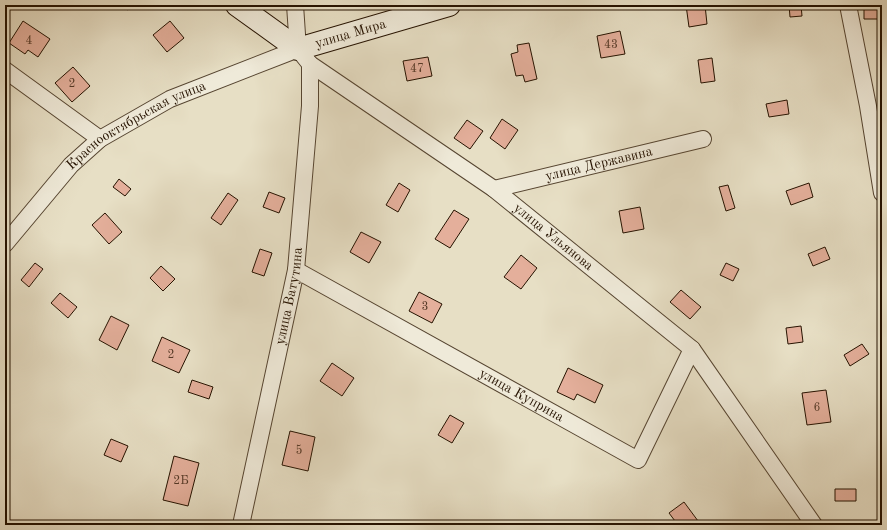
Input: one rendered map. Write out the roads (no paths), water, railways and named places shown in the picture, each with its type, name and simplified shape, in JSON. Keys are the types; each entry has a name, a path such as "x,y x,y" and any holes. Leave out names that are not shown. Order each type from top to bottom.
{"street":[{"name":"улица Ульянова","path":"237,5 304,56 494,189 692,349 814,525"},
{"name":"улица Ватутина","path":"241,525 296,270 310,106 304,56 295,5"},
{"name":"улица Мира","path":"304,56 449,5"},
{"path":"848,5 875,106 882,193"},
{"name":"Краснооктябрьская улица","path":"5,244 71,166 100,139 170,99 304,56"},
{"path":"5,70 100,139"},
{"name":"улица Державина","path":"494,189 703,139"},
{"name":"улица Куприна","path":"296,270 638,460 692,349"}]}
